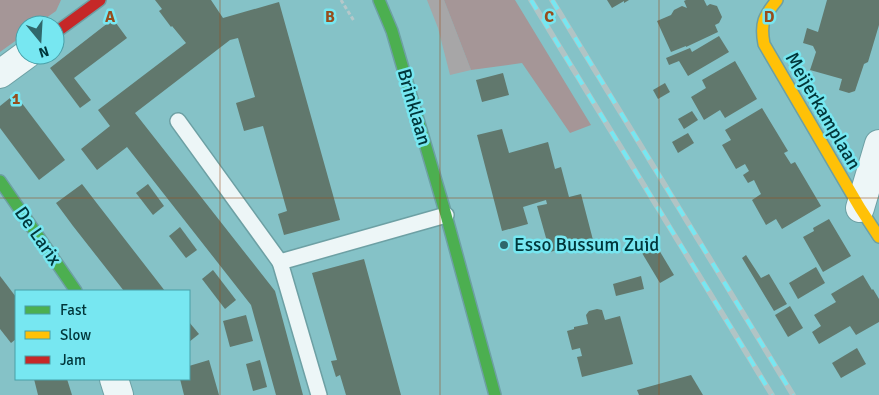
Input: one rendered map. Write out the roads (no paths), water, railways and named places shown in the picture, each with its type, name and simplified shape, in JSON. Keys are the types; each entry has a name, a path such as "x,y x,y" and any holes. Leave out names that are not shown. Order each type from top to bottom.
{"street":[{"path":"65,26 100,0"},
{"name":"Brinklaan","path":"379,0 392,30 446,215 494,395"},
{"name":"Meijerkamplaan","path":"777,0 767,12 761,30 764,44 860,208 879,236"},
{"path":"0,74 15,63"},
{"path":"860,208 879,144"},
{"name":"De Larix","path":"0,181 75,290"},
{"path":"114,380 119,395"}],"lane":[{"path":"178,121 280,262 319,395"},
{"path":"280,262 446,215"}],"railway":[{"path":"531,0 772,395"},
{"path":"552,0 793,395"}],"place":[{"name":"Esso Bussum Zuid","path":"504,245"}]}
